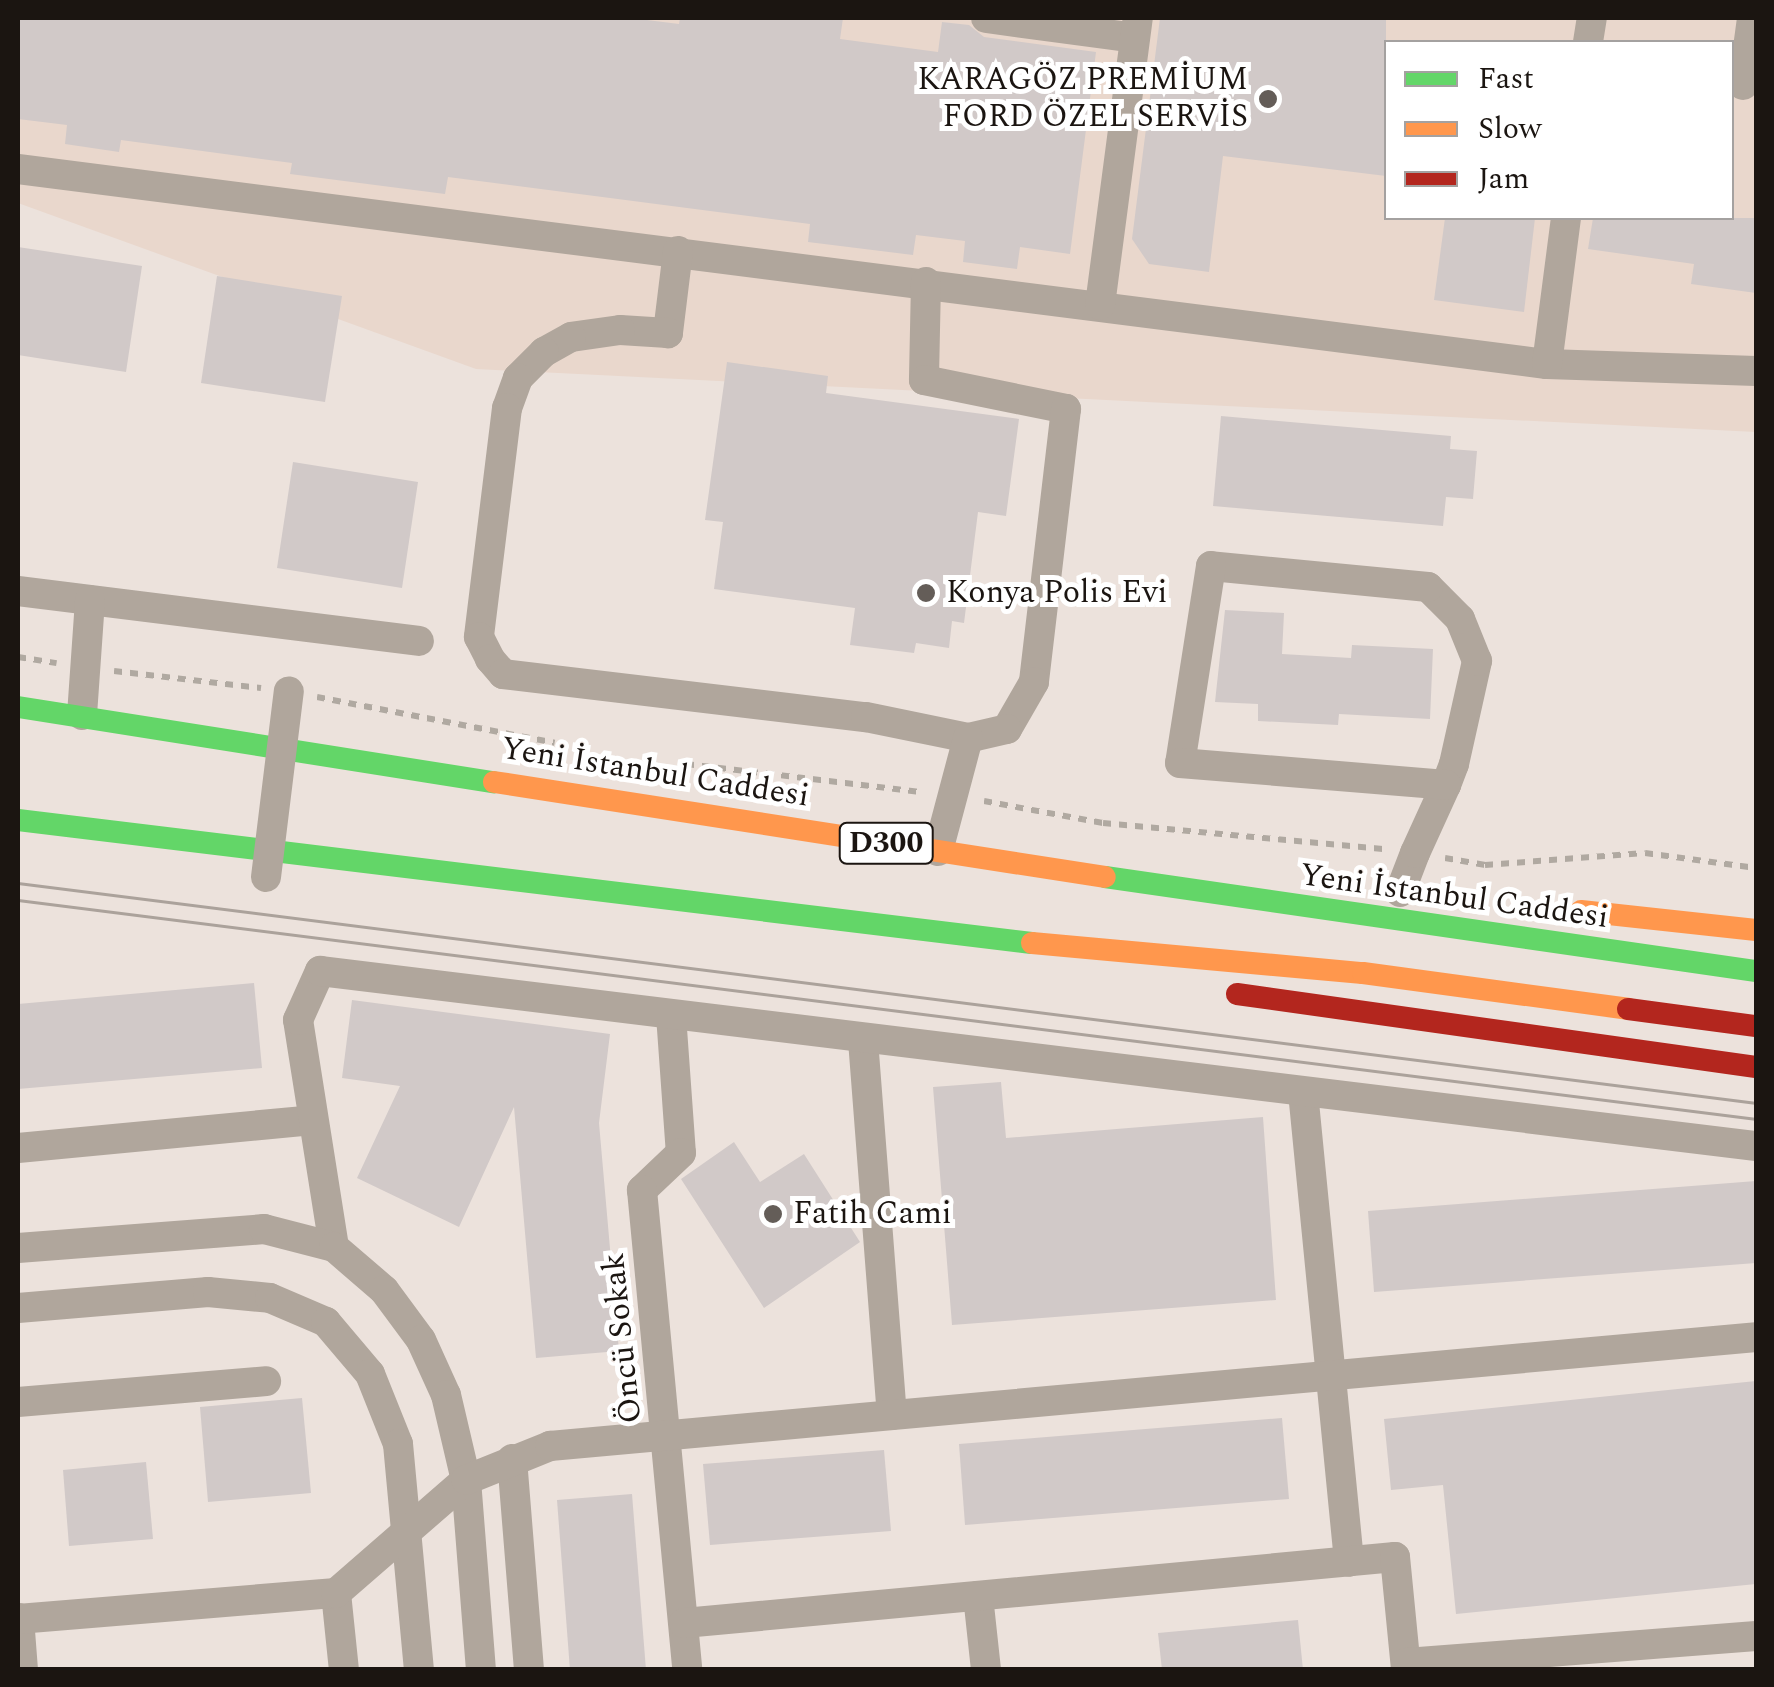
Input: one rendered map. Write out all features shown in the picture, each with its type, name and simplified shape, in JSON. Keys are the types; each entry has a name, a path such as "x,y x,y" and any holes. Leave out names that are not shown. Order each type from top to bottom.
{"highway":[{"name":"Yeni İstanbul Caddesi","path":"18,707 1190,892 1756,971"},
{"path":"18,820 960,936 1363,974 1756,1026"},
{"path":"1190,892 1267,884 1410,893"},
{"path":"1558,909 1756,930"},
{"path":"960,936 1160,980"},
{"path":"1216,990 1756,1066"}],"street":[{"path":"986,18 1136,28 1100,305"},
{"path":"1744,85 1752,18"},
{"path":"18,169 1547,364 1756,371"},
{"path":"1547,364 1566,220"},
{"path":"678,251 668,333 620,330 571,337 544,352 518,378 507,408 479,637 490,659 503,674 866,717 968,738 1007,729 1034,682 1066,408 924,380 926,282"},
{"path":"1410,893 1416,852 1446,785 1477,661 1460,620 1428,587 1211,566 1180,762 1446,785"},
{"path":"18,591 419,641"},
{"path":"82,715 90,600"},
{"path":"266,877 288,691"},
{"path":"938,851 968,738"},
{"path":"334,1246 298,1020 320,971 1756,1146"},
{"name":"Öncü Sokak","path":"671,1015 681,1153 642,1190 669,1435 688,1670"},
{"path":"863,1040 892,1415"},
{"path":"1302,1092 1349,1562"},
{"path":"18,1148 313,1120"},
{"path":"18,1248 264,1229 334,1246 384,1290 421,1340 446,1395 466,1480 482,1670"},
{"path":"18,1308 208,1292 270,1298 326,1322 370,1374 398,1444 418,1670"},
{"path":"23,1670 18,1618 336,1593 408,1525 466,1480 550,1446 1756,1337"},
{"path":"18,1402 266,1380"},
{"path":"512,1459 529,1670"},
{"path":"684,1623 1394,1557 1406,1666 1756,1636"},
{"path":"336,1593 344,1670"},
{"path":"978,1596 986,1670"}],"path":[{"path":"18,657 288,691 563,744"},
{"path":"680,763 953,796 1103,823 1416,852 1485,865 1645,853 1756,868"}],"shaded area":[{"path":"18,18 1756,18 1756,432 476,369 18,203"}],"building":[{"path":"18,18 631,18 679,24 680,18 843,18 840,39 938,52 942,22 969,25 984,37 1096,52 1070,254 1020,247 1017,269 963,262 965,241 916,235 913,255 808,242 810,224 448,177 445,194 290,174 292,163 121,140 119,152 65,144 67,125 18,119"},
{"name":"KARAGÖZ PREMİUM FORD ÖZEL SERVİS","path":"1160,18 1386,18 1384,176 1223,156 1209,272 1149,264 1132,239"},
{"path":"1756,218 1756,293 1691,284 1694,264 1588,249 1593,220"},
{"path":"1445,220 1535,220 1524,312 1434,300"},
{"path":"18,247 142,266 126,372 18,355"},
{"path":"217,276 342,296 325,402 201,383"},
{"path":"727,362 828,376 826,393 1019,419 1006,516 978,512 964,623 952,621 949,648 916,643 914,653 850,645 855,608 714,589 723,522 705,520"},
{"path":"1221,416 1451,436 1450,449 1477,451 1473,499 1446,497 1443,526 1213,506"},
{"path":"293,462 418,482 402,588 277,568"},
{"path":"1225,610 1284,613 1282,654 1351,658 1352,645 1433,649 1430,719 1339,714 1338,725 1258,721 1258,704 1215,702"},
{"path":"254,983 262,1068 18,1089 18,1004"},
{"path":"352,1000 610,1034 599,1123 619,1351 536,1358 514,1107 459,1227 357,1178 400,1086 342,1078"},
{"path":"1001,1082 1006,1138 1263,1117 1276,1300 952,1325 933,1087"},
{"name":"Fatih Cami","path":"734,1142 760,1182 804,1154 860,1242 764,1308 681,1179"},
{"path":"1756,1181 1756,1263 1374,1292 1368,1211"},
{"path":"1756,1381 1756,1584 1456,1614 1443,1485 1391,1490 1384,1419"},
{"path":"302,1398 311,1493 208,1502 200,1407"},
{"path":"1282,1418 1289,1499 965,1525 959,1444"},
{"path":"884,1450 891,1531 710,1545 703,1464"},
{"path":"146,1462 153,1539 69,1546 63,1470"},
{"path":"632,1494 646,1670 570,1670 557,1500"},
{"path":"1298,1620 1303,1670 1162,1670 1158,1633"}],"tram line":[{"path":"18,883 1756,1103"},
{"path":"18,900 1756,1119"}],"traffic: fast":[{"path":"18,707 494,782"},
{"path":"18,820 1032,943"},
{"path":"1105,877 1756,971"}],"traffic: slow":[{"path":"494,782 1105,877"},
{"path":"1581,911 1756,930"},
{"path":"1032,943 1363,973 1628,1009"}],"traffic: jam":[{"path":"1237,994 1756,1067"},
{"path":"1628,1009 1756,1026"}],"place":[{"name":"KARAGÖZ PREMİUM FORD ÖZEL SERVİS","path":"1268,99"},
{"name":"Konya Polis Evi","path":"926,593"},
{"name":"Fatih Cami","path":"773,1214"}]}
